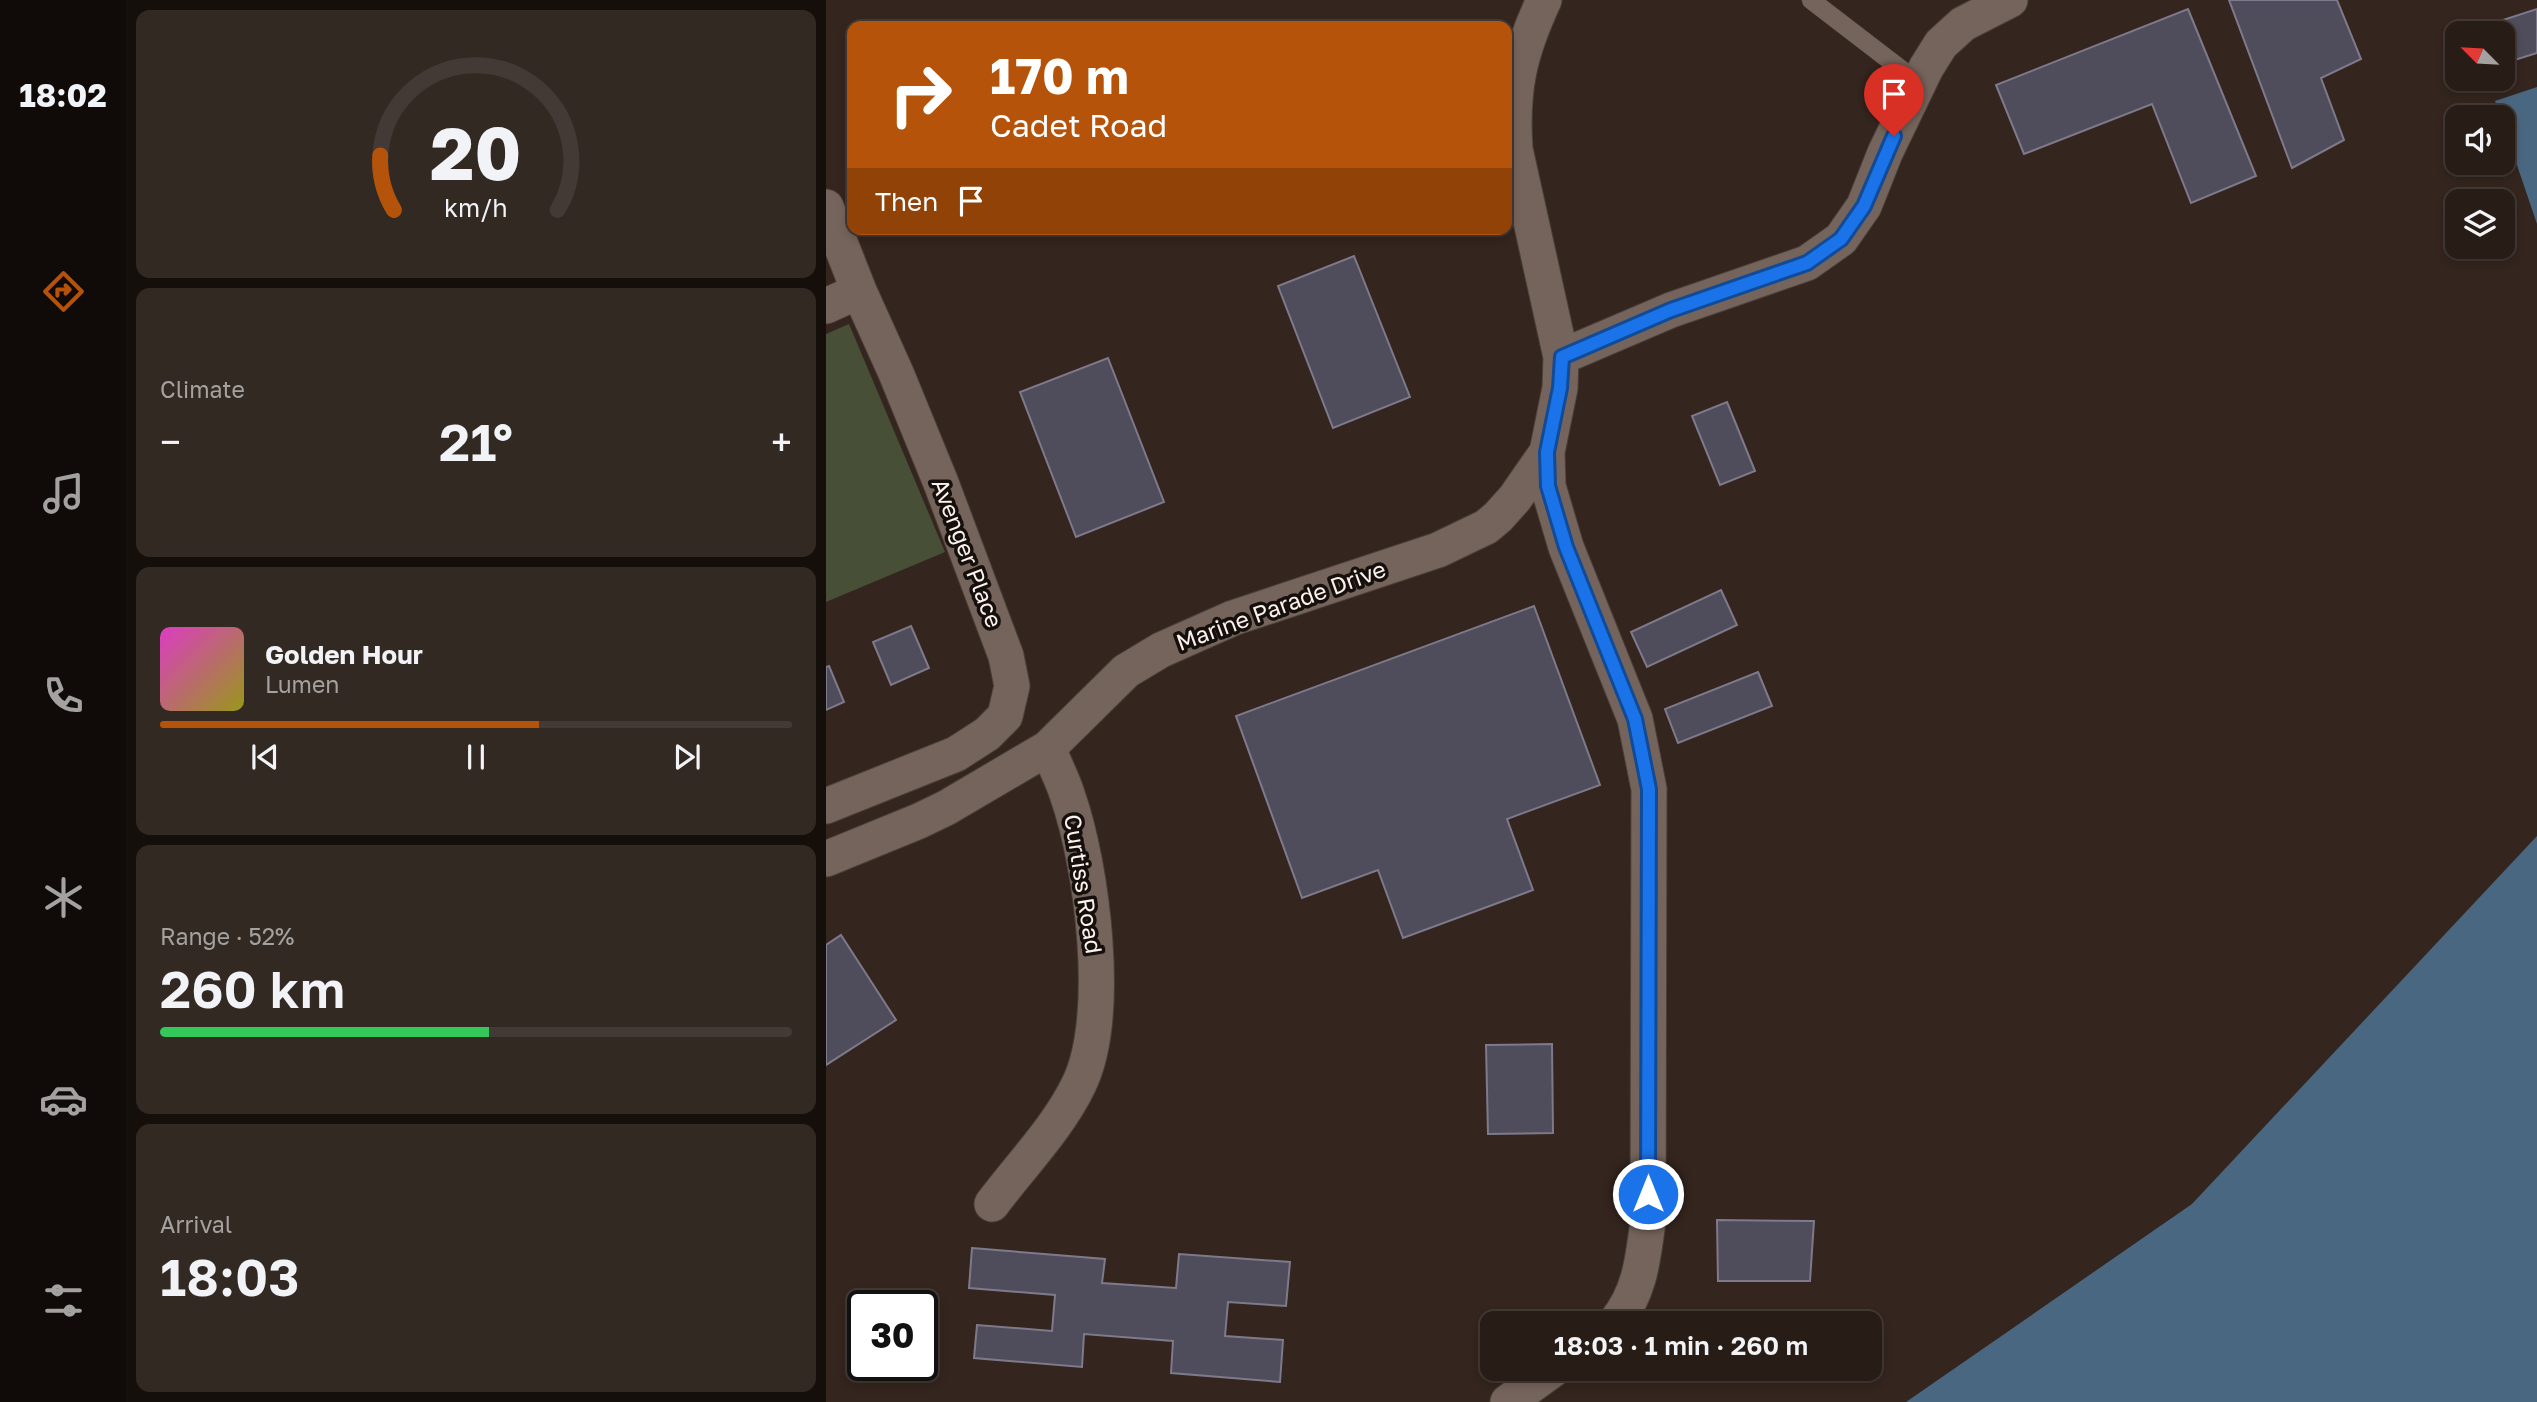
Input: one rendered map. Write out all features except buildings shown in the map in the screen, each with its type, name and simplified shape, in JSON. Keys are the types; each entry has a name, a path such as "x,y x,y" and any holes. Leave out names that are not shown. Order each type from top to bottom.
{"street":[{"name":"Marine Parade Drive","path":"1544,0 1526,39 1521,59 1514,99 1513,129 1515,149 1562,357 1560,388 1547,452 1548,486 1566,547 1635,719 1649,789 1648,1221 1642,1269 1636,1290 1624,1311"},
{"path":"1562,357 1671,310 1807,263 1841,239 1864,206 1885,153 1926,68 1949,37 1963,24 2010,0"},
{"name":"Avenger Place","path":"826,207 941,483 1006,656 1012,686 1005,716 987,734 956,754 826,806"},
{"path":"826,306 859,291"},
{"name":"Marine Parade Drive","path":"826,859 946,808 1048,748 1126,671 1161,650 1233,618 1438,550 1486,527 1515,498 1547,452"},
{"name":"Curtiss Road","path":"992,1204 1070,1100 1087,1063 1095,1019 1096,958 1085,866 1069,797 1048,748"},
{"path":"1508,1402 1537,1381"}],"lane":[{"path":"1811,0 1919,83"}],"green space":[{"path":"849,324 945,552 826,602 826,334"}],"water":[{"path":"2537,87 2537,224 2515,159 2515,105 2496,105 2495,101"},
{"path":"2537,836 2537,1402 1906,1402 2192,1204"}],"route":[{"path":"1648,1194 1649,789 1635,719 1566,547 1548,486 1547,452 1560,388 1562,357 1671,310 1807,263 1841,239 1864,206 1894,136"}]}
